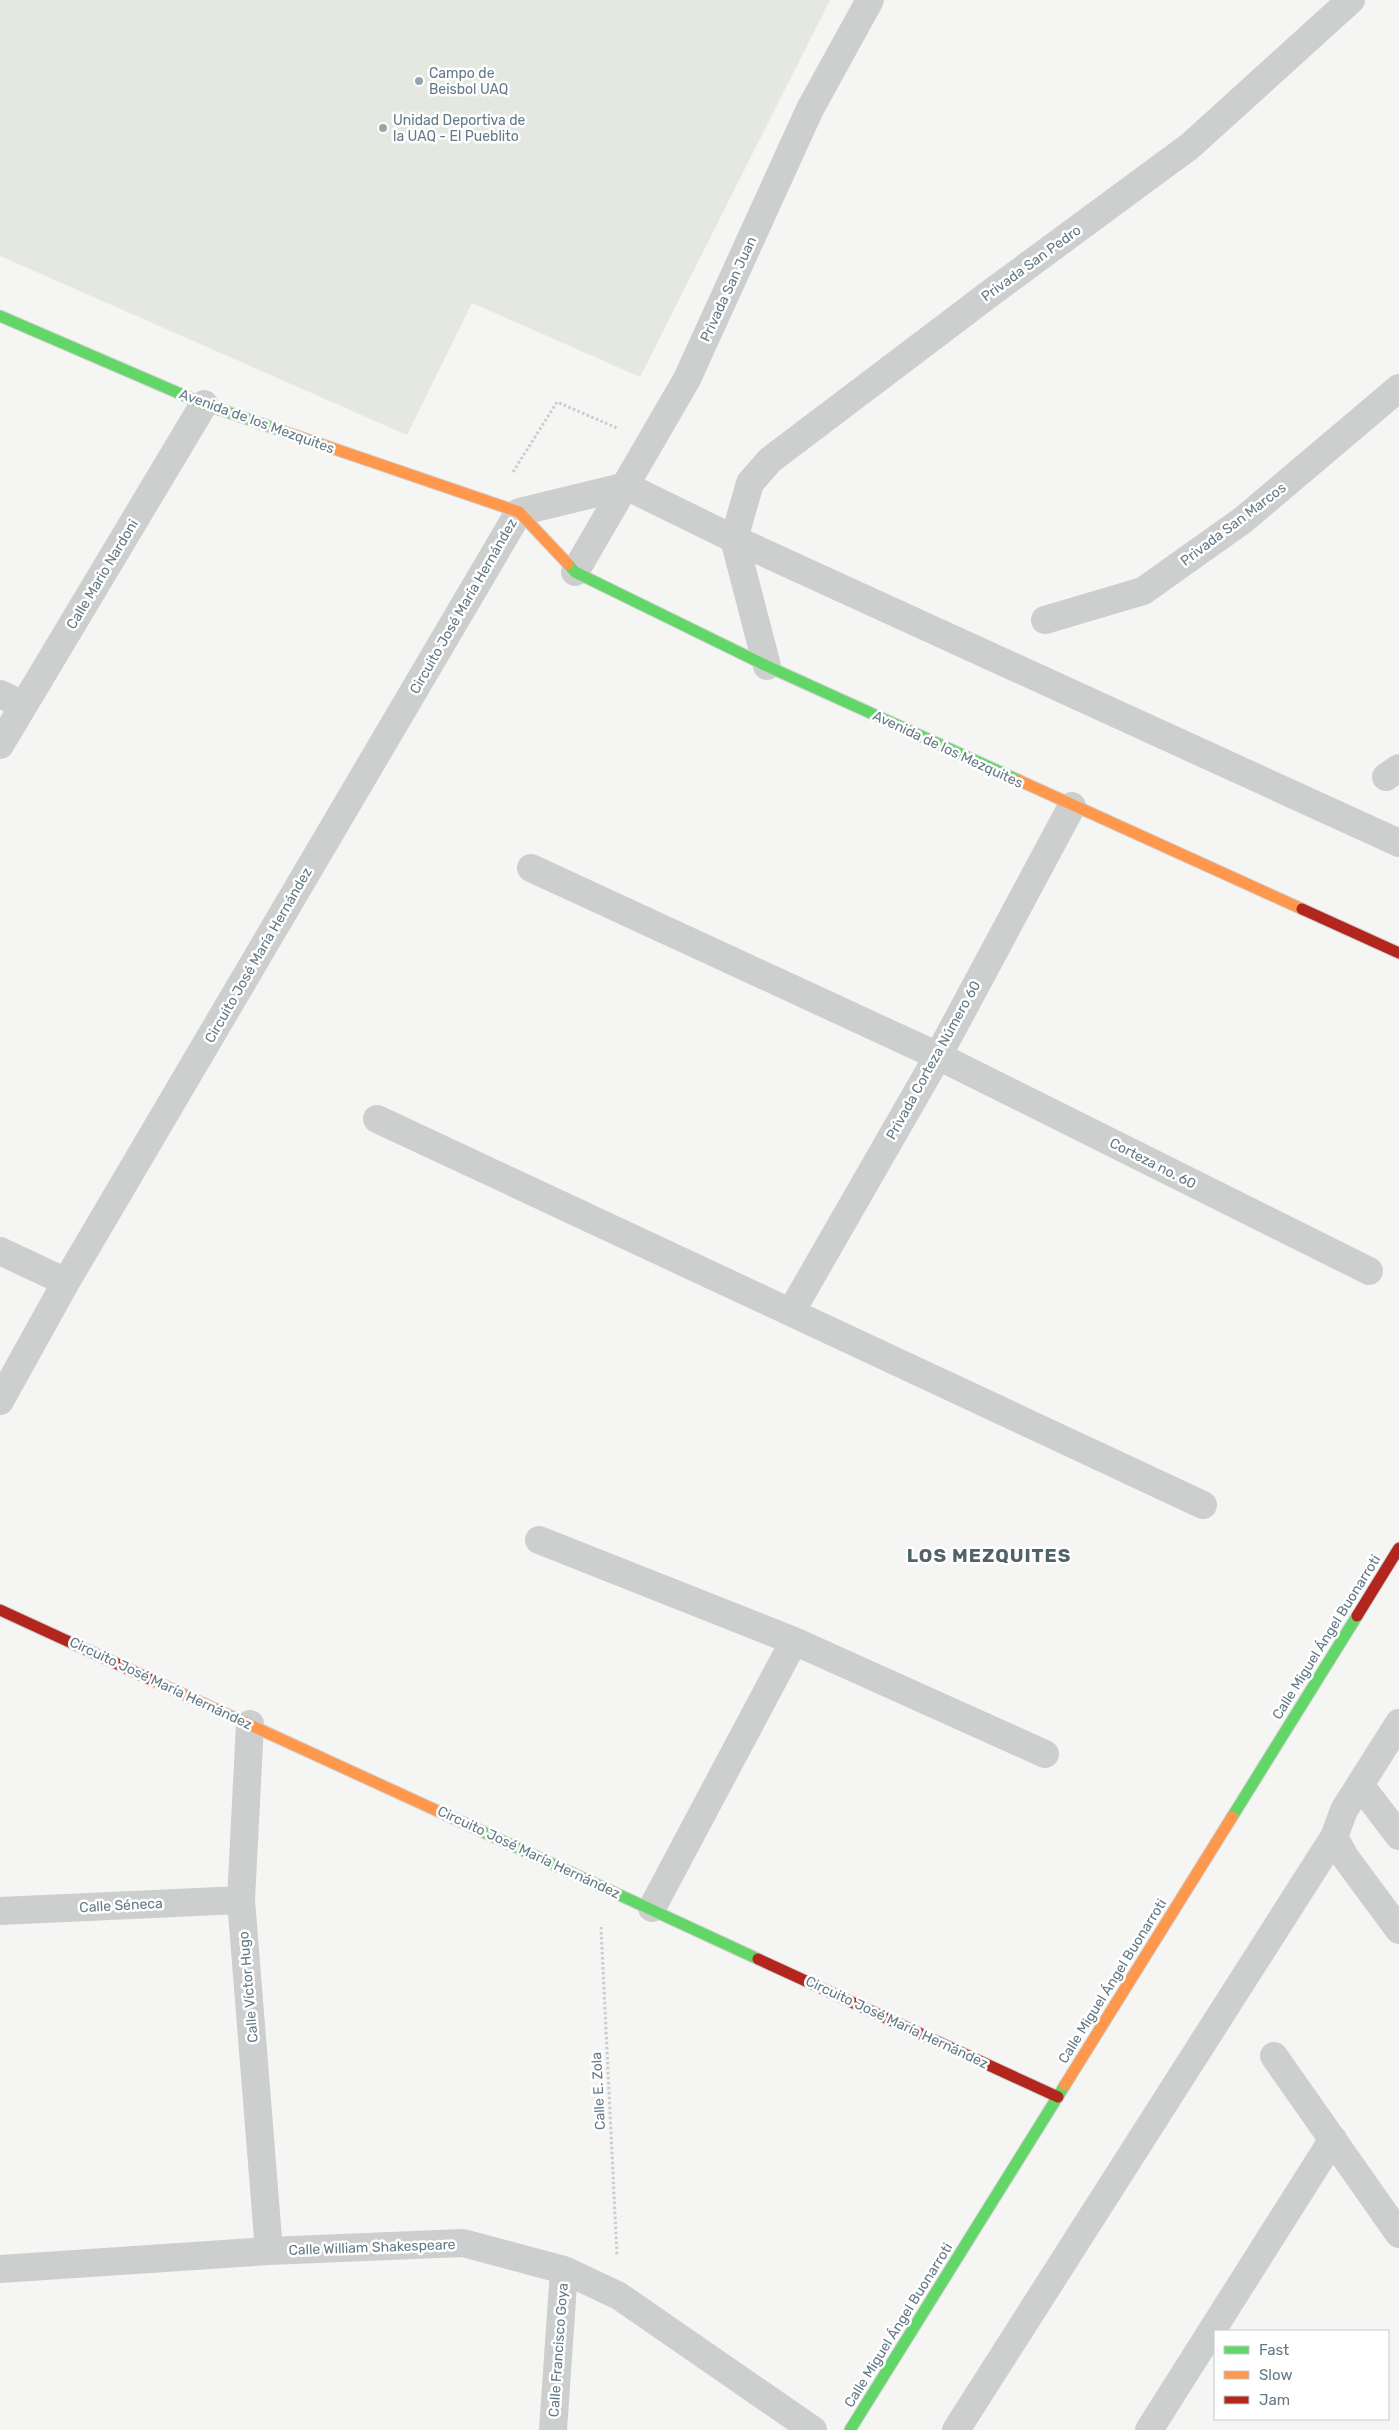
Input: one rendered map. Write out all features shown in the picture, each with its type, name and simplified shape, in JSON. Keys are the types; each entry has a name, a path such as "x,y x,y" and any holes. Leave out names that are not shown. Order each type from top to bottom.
{"street":[{"name":"Privada San Juan","path":"575,572 687,379 810,109 870,0"},
{"name":"Privada San Pedro","path":"734,539 750,483 770,460 996,289 1190,146 1351,0"},
{"name":"Avenida de los Mezquites","path":"0,316 204,404 519,512 575,572 768,666 1072,806 1399,953"},
{"name":"Privada San Marcos","path":"1045,620 1143,591 1243,520 1399,388"},
{"name":"Calle Mario Nardoni","path":"0,745 12,699 204,404"},
{"path":"519,512 626,486 734,539 1399,843"},
{"name":"Circuito José María Hernández","path":"0,1401 66,1282 519,512"},
{"path":"734,539 768,666"},
{"name":"Privada Corteza Número 60","path":"791,1312 938,1056 1072,806"},
{"name":"Corteza no. 60","path":"531,868 938,1056 1369,1271"},
{"path":"377,1119 1204,1505"},
{"path":"0,1251 66,1282"},
{"path":"539,1540 794,1641 1045,1754"},
{"name":"Calle Miguel Ángel Buonarroti","path":"850,2430 1399,1548"},
{"name":"Circuito José María Hernández","path":"0,1610 1058,2096"},
{"path":"652,1908 794,1641"},
{"path":"956,2430 1334,1837 1344,1810 1361,1786 1399,1723"},
{"name":"Calle Víctor Hugo","path":"250,1724 241,1900 269,2251"},
{"path":"1361,1786 1399,1836"},
{"path":"1334,1837 1345,1857 1399,1930"},
{"name":"Calle Séneca","path":"0,1911 241,1900"},
{"path":"1274,2056 1399,2234"},
{"path":"1149,2430 1332,2139"},
{"name":"Calle William Shakespeare","path":"0,2269 269,2251 463,2243 564,2270 619,2296 813,2430"},
{"name":"Calle Francisco Goya","path":"553,2430 564,2270"}],"path":[{"path":"510,476 557,402 650,443"},
{"name":"Calle E. Zola","path":"599,1884 619,2296"}],"shaded area":[{"name":"Unidad Deportiva de la UAQ - El Pueblito","path":"0,0 830,0 640,377 472,303 407,435 0,256"}],"traffic: fast":[{"path":"0,316 204,404 285,432"},
{"path":"568,564 575,572 767,666 1018,780"},
{"path":"1232,1817 1357,1616"},
{"path":"479,1830 758,1959"},
{"path":"850,2430 1065,2085"}],"traffic: slow":[{"path":"285,432 519,512 568,564"},
{"path":"1018,780 1302,909"},
{"path":"150,1679 479,1830"},
{"path":"1065,2085 1232,1817"}],"traffic: jam":[{"path":"1302,909 1399,953"},
{"path":"1357,1616 1399,1548"},
{"path":"0,1610 150,1679"},
{"path":"758,1959 1058,2097"}],"place":[{"name":"Campo de Beisbol UAQ","path":"419,81"},
{"name":"Unidad Deportiva de la UAQ - El Pueblito","path":"383,128"}],"district":[{"name":"LOS MEZQUITES","path":"989,1555"}]}
